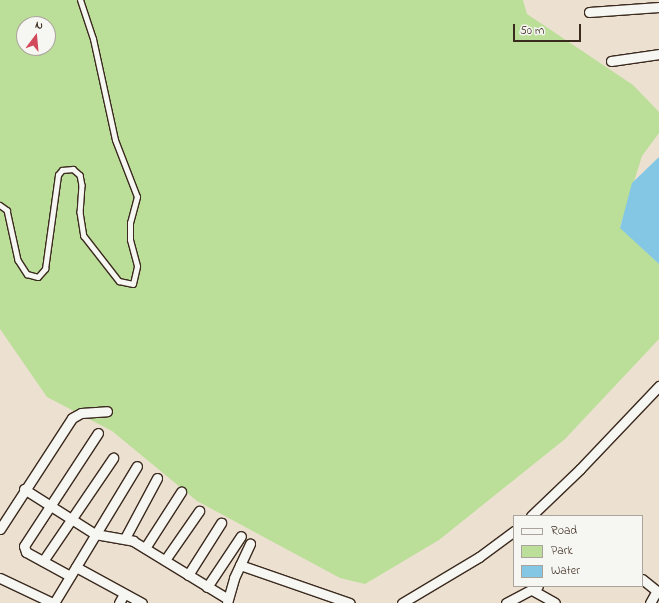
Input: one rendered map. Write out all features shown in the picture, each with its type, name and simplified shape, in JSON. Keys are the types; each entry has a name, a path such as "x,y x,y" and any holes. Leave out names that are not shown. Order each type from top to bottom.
{"street":[{"path":"589,12 659,7"},
{"path":"611,61 659,54"},
{"path":"532,515 580,469 659,386"},
{"path":"0,529 24,489 74,416 107,411"},
{"path":"70,576 26,552 24,546 98,433"},
{"path":"43,561 113,458"},
{"path":"0,578 54,603 136,466"},
{"path":"125,538 157,478"},
{"path":"24,489 95,534 125,538 145,548 228,601 240,565 250,543"},
{"path":"145,548 181,492"},
{"path":"165,560 199,511"},
{"path":"188,575 221,523"},
{"path":"402,603 479,557 513,532"},
{"path":"207,587 241,536"},
{"path":"240,565 350,603"},
{"path":"76,567 142,603"},
{"path":"643,580 657,593 650,603"},
{"path":"506,603 535,588 555,603"},
{"path":"119,603 124,594"}],"lane":[{"path":"0,205 7,210 18,260 27,274 38,277 45,269 58,175 62,170 73,169 80,175 82,185 80,212 84,236 119,281 133,284 137,266 130,240 130,223 137,197 115,140 94,39 80,0"}],"green space":[{"path":"0,0 523,0 527,14 633,85 659,112 659,133 642,156 620,227 659,264 659,339 565,439 439,540 365,584 340,578 197,501 112,431 47,397 0,329"}],"water":[{"path":"659,157 659,264 620,228 632,183"}]}
